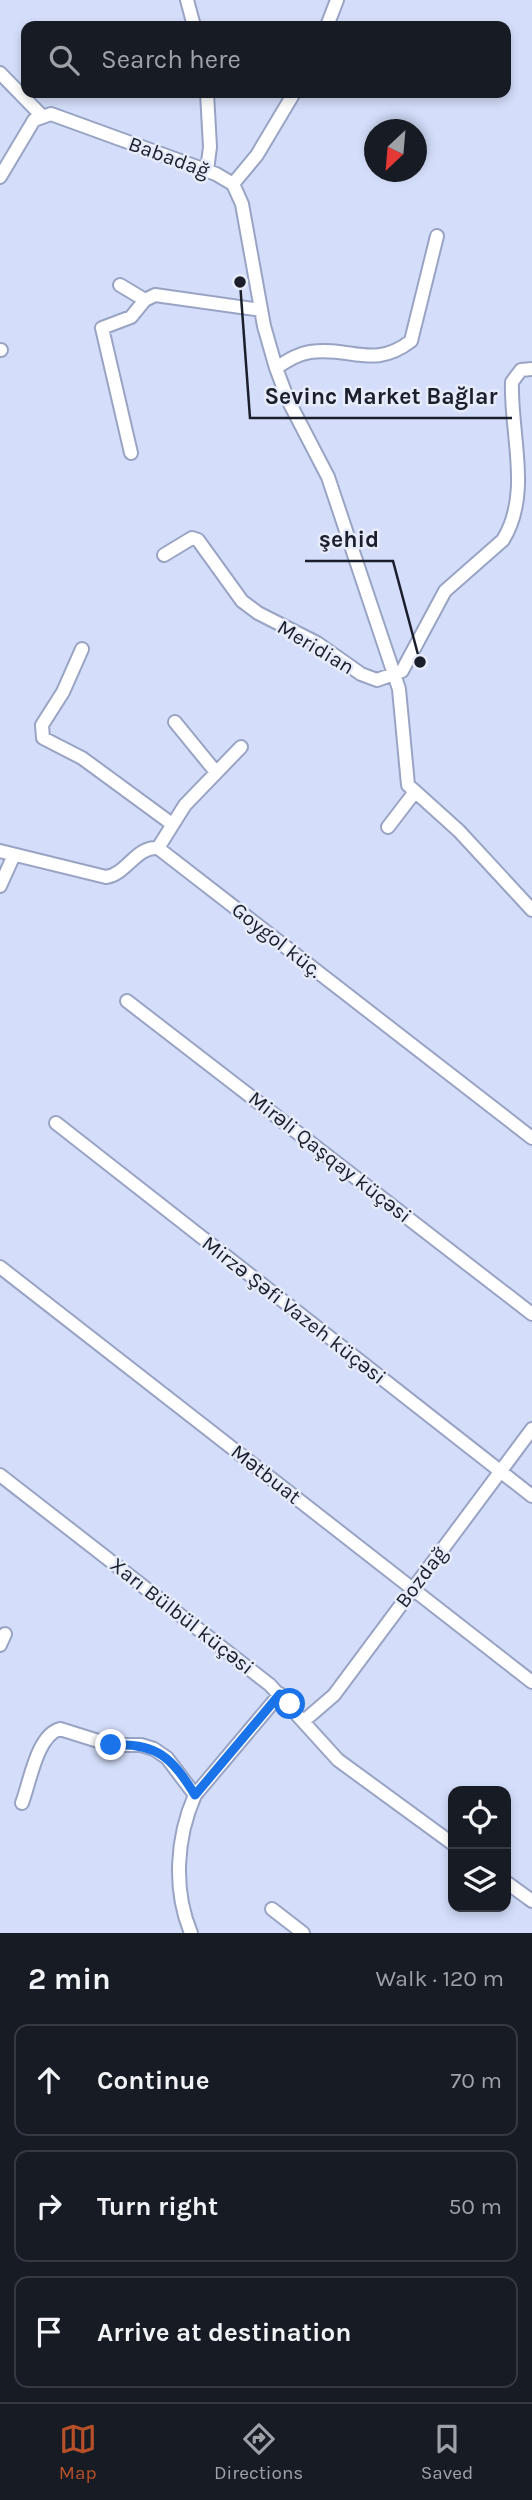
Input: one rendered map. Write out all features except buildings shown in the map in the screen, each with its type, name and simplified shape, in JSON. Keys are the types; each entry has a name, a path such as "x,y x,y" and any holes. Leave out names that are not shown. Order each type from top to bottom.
{"street":[{"path":"187,0 193,21"},
{"path":"329,21 337,0"},
{"path":"0,73 21,95"},
{"path":"0,177 28,127 41,115 24,98"},
{"path":"207,98 210,147 207,170"},
{"path":"233,184 257,155 291,98"},
{"name":"Babadağ","path":"41,115 61,116 207,170 233,184 242,204 261,310 276,368 288,400 328,477 395,675 403,711 406,779 414,793"},
{"path":"276,368 292,358 312,351 384,357 394,354 411,341 437,236"},
{"path":"120,285 145,300"},
{"path":"131,453 101,331 104,325 131,317 145,300 155,295 261,310"},
{"path":"395,675 408,664 445,591 503,540 510,530 518,496 519,441 512,382 521,370 532,369"},
{"name":"Meridian","path":"164,555 192,538 198,540 242,601 258,613 317,643 372,679 395,675"},
{"path":"82,649 63,692 42,725 43,738 82,758 172,824"},
{"path":"175,722 215,771"},
{"path":"0,851 106,877 117,874 147,849 158,848 172,824 215,771 241,747"},
{"path":"388,827 414,793 459,831 532,910"},
{"name":"Goygol küç.","path":"158,848 532,1138"},
{"path":"0,886 14,855"},
{"name":"Mirəli Qaşqay küçəsi","path":"127,1001 532,1314"},
{"name":"Mirzə Şəfi Vazeh küçəsi","path":"56,1123 532,1496"},
{"name":"Mətbuat","path":"0,1267 532,1682"},
{"name":"Bozdağ","path":"305,1720 334,1695 532,1429"},
{"name":"Xarı Bülbül küçəsi","path":"0,1475 280,1694 338,1760 448,1840"},
{"path":"191,1933 185,1918 179,1851 195,1795 280,1694"},
{"path":"22,1803 44,1740 51,1731 60,1729 111,1745 141,1745 154,1749 174,1765 195,1795"},
{"path":"511,1886 532,1901"},
{"path":"272,1909 303,1933"}],"place":[{"name":"Sevinc Market Bağlar","path":"240,282"},
{"name":"şehid","path":"420,662"}],"route":[{"path":"111,1745 141,1745 154,1749 181,1773 195,1795 280,1694 290,1704"}]}
